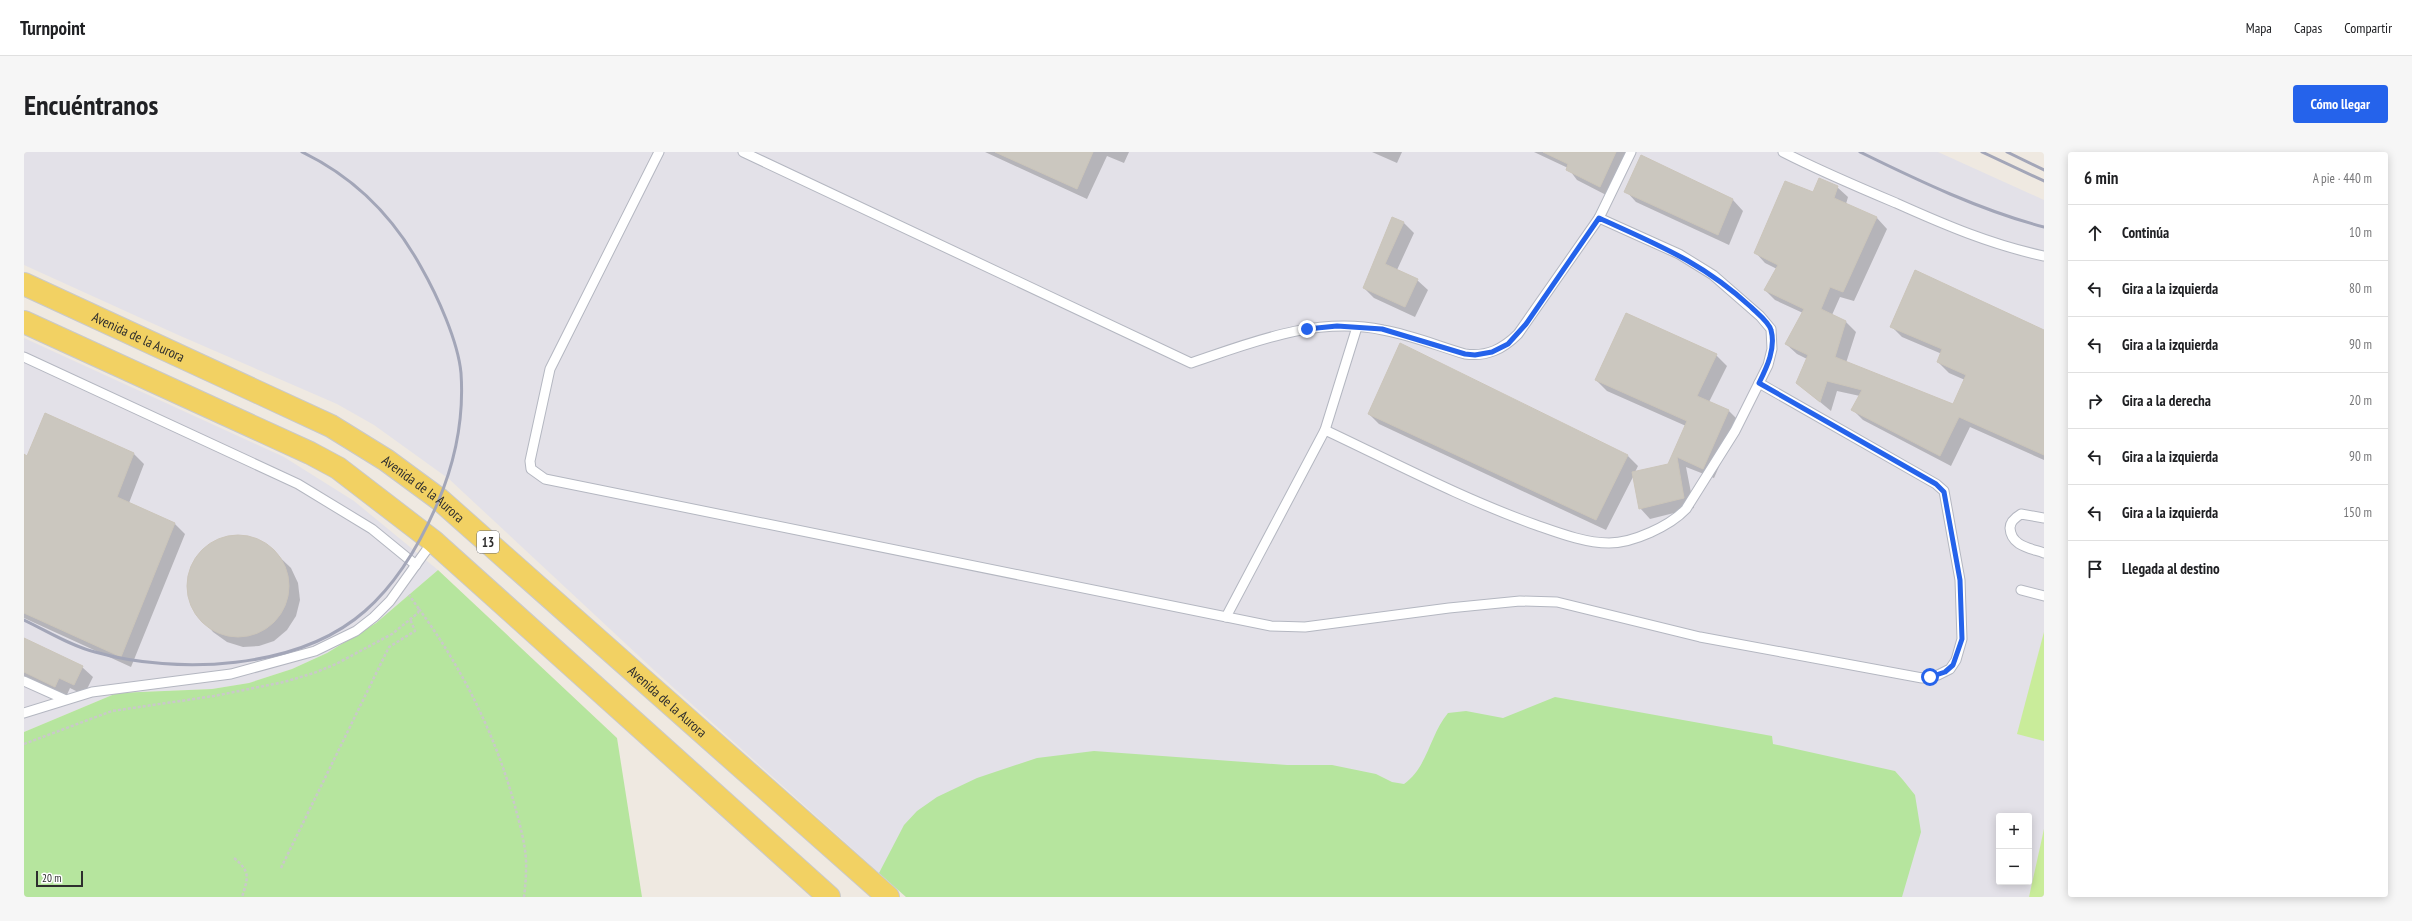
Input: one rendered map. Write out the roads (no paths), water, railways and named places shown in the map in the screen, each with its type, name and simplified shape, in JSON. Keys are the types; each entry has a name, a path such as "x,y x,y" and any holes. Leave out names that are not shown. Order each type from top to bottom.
{"main road":[{"name":"Avenida de la Aurora","path":"24,284 331,426 386,460 439,499 888,897"},
{"name":"13","path":"24,322 310,453 338,468 433,541 830,897"}],"lane":[{"path":"659,152 550,369 531,452 531,469 545,479 1271,626 1305,627 1449,608 1520,601 1557,602 1700,636 1922,678 1945,672 1956,660 1962,639 1960,580 1944,492 1936,484 1759,383"},
{"path":"743,152 1191,363 1276,334 1315,328 1357,327 1403,334 1465,354 1483,354 1499,349 1508,344 1526,324 1599,218 1631,152"},
{"path":"1783,152 1811,166 1966,234 2008,249 2044,256"},
{"path":"1325,430 1486,506 1551,530 1590,541 1612,543 1645,534 1675,520 1686,509 1735,431 1768,365 1772,349 1771,329 1760,316 1714,275 1684,257 1599,218"},
{"path":"1226,617 1325,430 1357,327"},
{"path":"24,357 298,484 372,529 416,565"},
{"path":"2044,518 2021,514 2012,522 2010,527 2012,536 2020,545 2044,552"},
{"path":"24,713 64,699 130,686 231,674 315,651 356,631 374,617 390,601 433,541"},
{"path":"2022,590 2044,596"},
{"path":"24,681 64,699"}],"railway":[{"path":"24,620 77,646 95,652 127,659 162,664 199,665 236,662 272,656 306,646 338,631 377,600 408,561 438,502 454,455 460,423 462,390 461,373 456,347 446,318 434,291 410,248 398,231 385,215 355,186 339,173 302,152"},
{"path":"1860,152 1927,184 1974,204 2044,227"},
{"path":"1982,152 2044,181"},
{"path":"2007,152 2044,170"}]}
